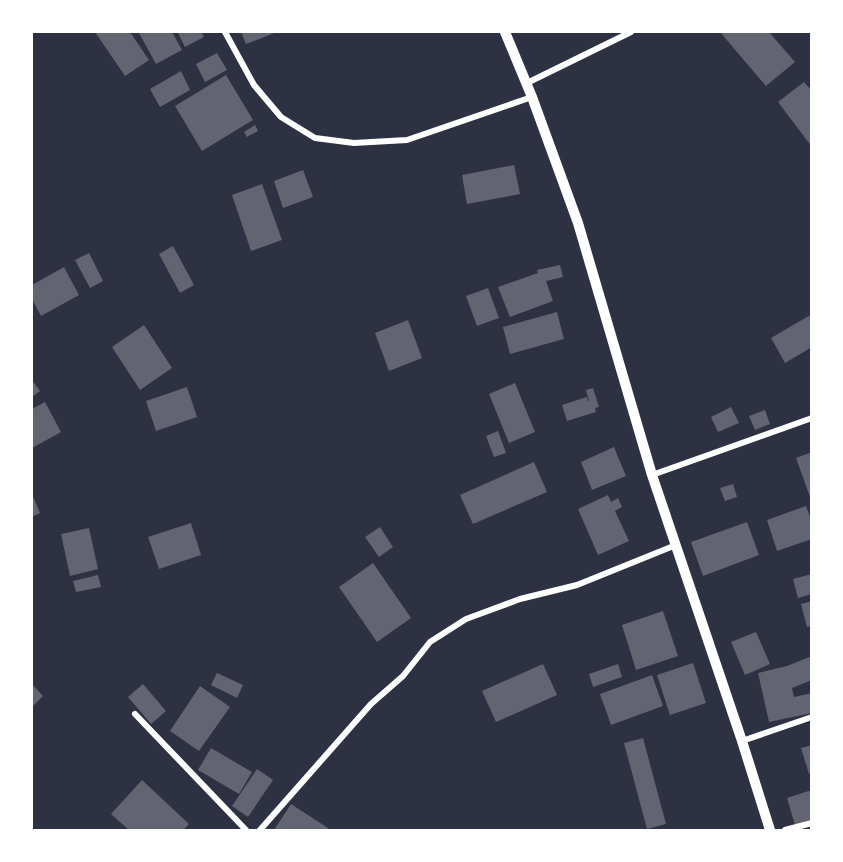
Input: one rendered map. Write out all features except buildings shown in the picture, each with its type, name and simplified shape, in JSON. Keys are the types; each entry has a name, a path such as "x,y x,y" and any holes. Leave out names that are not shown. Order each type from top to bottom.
{"street":[{"path":"225,32 254,85 281,117 315,138 354,143 407,140 532,97"},
{"path":"505,32 532,97 578,223 652,475 770,831"},
{"path":"526,83 631,32"},
{"path":"652,475 812,418"},
{"path":"260,831 371,704 402,676 430,642 466,619 520,599 577,585 676,545"},
{"path":"135,714 246,831"},
{"path":"742,741 812,717"},
{"path":"785,831 812,823"}]}
